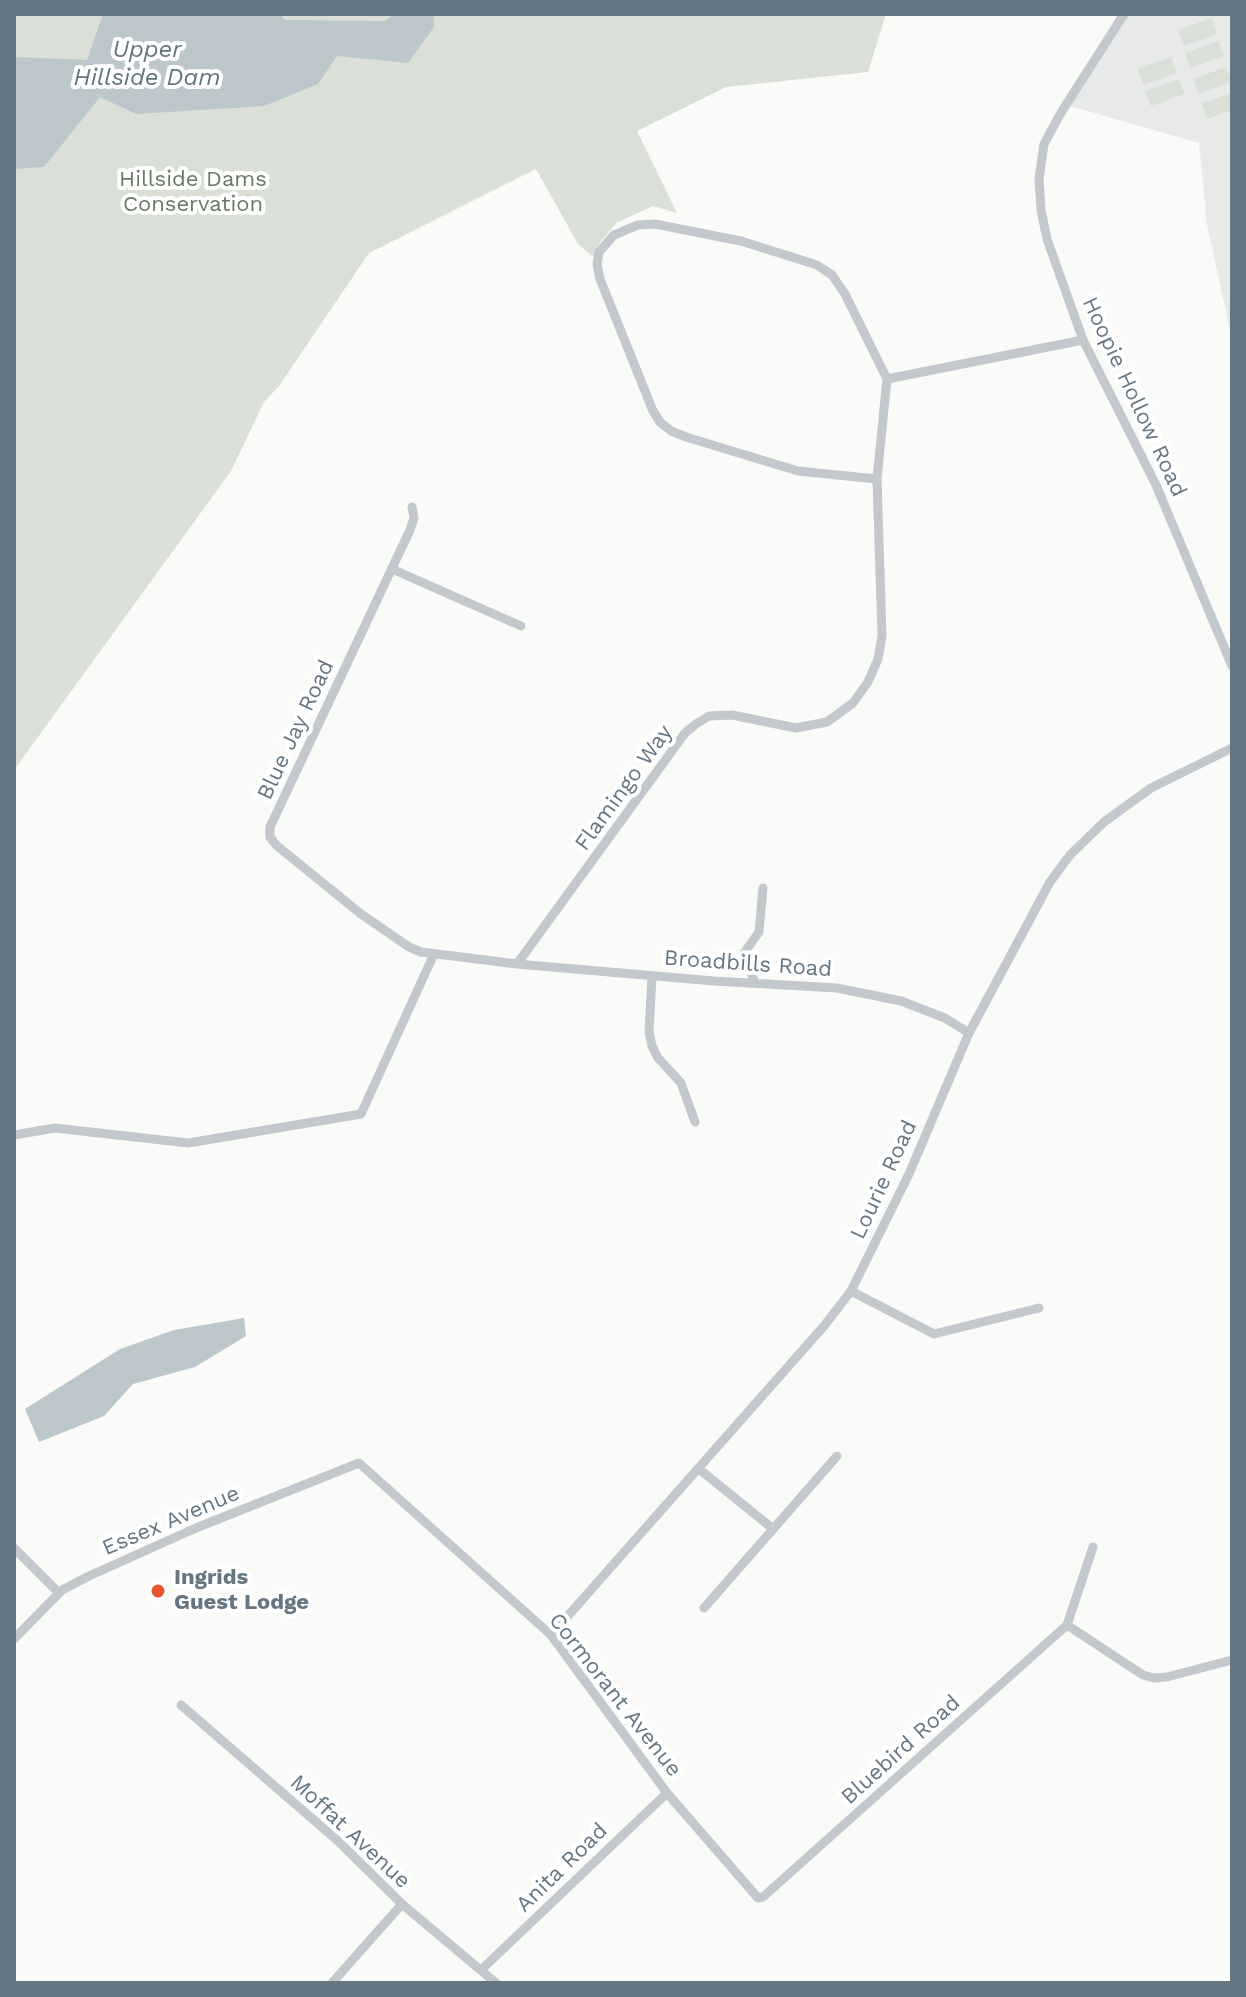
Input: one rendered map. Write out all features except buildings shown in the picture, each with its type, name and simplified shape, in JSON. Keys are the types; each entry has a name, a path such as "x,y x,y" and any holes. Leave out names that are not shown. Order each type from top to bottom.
{"street":[{"name":"Hoopie Hollow Road","path":"1124,14 1044,144 1040,162 1041,210 1047,239 1083,340 1156,485 1232,666"},
{"path":"877,479 798,471 671,431 653,411 600,279 597,264 599,252 614,235 638,225 655,224 741,241 817,265 832,275 845,294 887,379 1083,340"},
{"name":"Flamingo Way","path":"517,964 685,733 696,724 720,714 796,728 827,722 853,703 868,682 878,659 882,636 877,479 887,379"},
{"name":"Blue Jay Road","path":"412,507 414,518 410,530 270,832 276,845 361,914 409,947 434,954 517,964"},
{"path":"392,569 521,626"},
{"name":"Lourie Road","path":"551,1635 824,1326 851,1291 909,1174 969,1033 1050,882 1070,855 1104,822 1151,788 1232,748"},
{"path":"755,983 744,953 759,932 763,888"},
{"path":"14,1135 55,1128 188,1143 361,1114 434,954"},
{"name":"Broadbills Road","path":"517,964 837,988 877,994 945,1018 969,1033"},
{"path":"652,976 649,1032 652,1046 658,1058 681,1083 695,1122"},
{"path":"851,1291 934,1334 1039,1308"},
{"path":"704,1608 837,1456"},
{"name":"Essex Avenue","path":"14,1639 59,1593 122,1559 359,1463"},
{"name":"Cormorant Avenue","path":"359,1463 551,1635 667,1793 758,1898"},
{"path":"699,1469 772,1528"},
{"path":"1093,1547 1067,1625 1143,1675 1154,1678 1232,1660"},
{"path":"14,1548 59,1593"},
{"name":"Bluebird Road","path":"758,1898 763,1897 1067,1625"},
{"name":"Moffat Avenue","path":"181,1705 338,1841 402,1904 496,1983"},
{"name":"Anita Road","path":"481,1970 667,1793"},
{"path":"332,1983 402,1904"}],"shaded area":[{"path":"1126,14 1232,14 1232,339 1207,225 1199,143 1067,105"}],"green space":[{"name":"Hillside Dams Conservation","path":"14,14 886,14 868,72 726,87 637,131 677,213 653,206 616,223 596,248 597,254 592,256 578,244 536,169 369,253 279,386 264,402 231,471 14,770"},
{"path":"1212,18 1217,34 1184,46 1178,30"},
{"path":"1218,41 1224,56 1190,68 1185,53"},
{"path":"1171,57 1177,73 1143,85 1138,69"},
{"path":"1226,67 1232,82 1198,94 1193,79"},
{"path":"1179,79 1185,94 1151,106 1145,91"},
{"path":"1232,93 1232,110 1207,119 1202,103"}],"water":[{"name":"Upper Hillside Dam","path":"103,14 280,14 285,20 385,21 395,14 433,14 434,27 408,63 337,56 318,84 264,106 136,114 100,97 44,167 14,169 14,57 87,60"},
{"path":"244,1318 246,1336 195,1367 133,1384 104,1416 39,1442 25,1409 120,1349 174,1330"}],"place":[{"name":"Ingrids Guest Lodge","path":"158,1591"}]}
